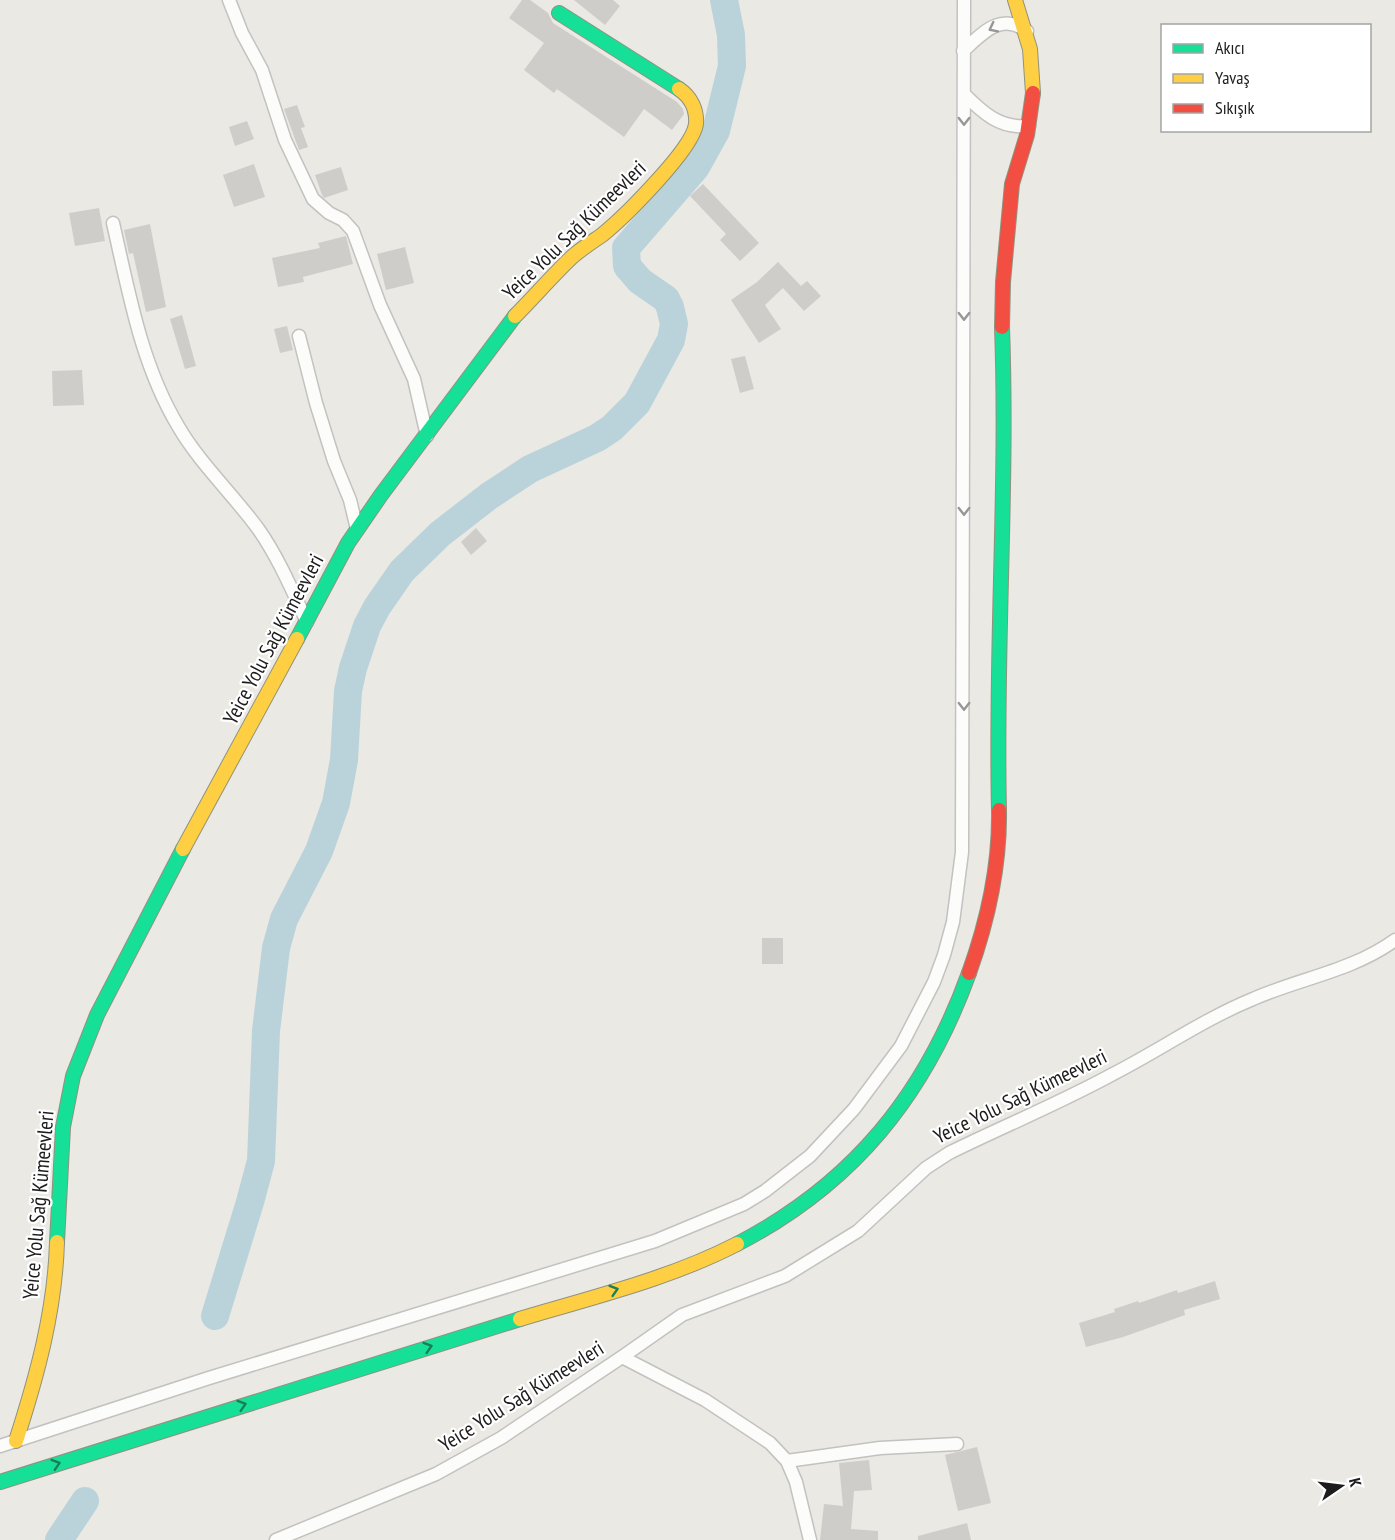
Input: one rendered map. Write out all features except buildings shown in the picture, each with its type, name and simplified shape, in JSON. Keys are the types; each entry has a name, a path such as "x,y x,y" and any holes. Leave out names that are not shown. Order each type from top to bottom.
{"street":[{"path":"229,0 242,33 262,70 285,140 313,198 329,213 343,220 353,231 381,304 414,379 427,436"},
{"path":"0,1446 209,1378 655,1241 735,1208 765,1191 810,1156 854,1108 901,1046 934,982 944,955 954,912 962,852 965,398 964,0"},
{"path":"0,1482 658,1277 709,1258 771,1226 811,1200 837,1179 896,1113 925,1072 952,1017 976,957 995,885 999,842 997,736 1004,376 1003,288 1012,178 1032,115 1033,69 1024,18 1015,0"},
{"name":"Yeice Yolu Sağ Kümeevleri","path":"16,1441 36,1377 52,1300 55,1280 61,1136 77,1066 89,1035 166,882 357,529 512,319 574,255 603,234 646,192 678,157 696,125 694,104 683,91 559,13"},
{"path":"963,51 988,29 999,24 1009,22 1027,31"},
{"path":"964,94 992,119 1013,127 1029,126"},
{"path":"113,223 142,346 149,368 165,402 192,448 260,531 281,566 307,622"},
{"path":"298,336 316,403 334,461 350,500 357,529"},
{"name":"Yeice Yolu Sağ Kümeevleri","path":"276,1540 436,1474 501,1438 682,1315 785,1276 827,1252 858,1231 926,1168 949,1153 1113,1074 1254,998 1349,967 1376,954 1395,940"},
{"name":"Yeice Yolu Sağ Kümeevleri","path":"622,1357 705,1400 770,1443 787,1461 796,1482 810,1540"},
{"path":"787,1461 880,1448 957,1444"}],"waterway":[{"path":"215,1316 261,1161 266,1031 276,948 284,919 319,851 336,803 344,760 348,691 367,626 402,571 440,534 489,496 530,469 597,438 612,428 637,403 671,340 674,324 666,299 640,281 627,266 626,248 696,167 716,131 732,66 731,35 724,0"},
{"path":"59,1540 85,1501"}],"traffic: fast":[{"path":"559,13 679,89"},
{"path":"297,639 348,543 381,495 515,316"},
{"path":"999,810 998,750 1004,448 1002,327"},
{"path":"57,1242 63,1127 73,1076 97,1015 183,849"},
{"path":"737,1244 816,1194 850,1164 880,1132 907,1097 930,1058 951,1017 969,973"},
{"path":"0,1482 520,1319"}],"traffic: slow":[{"path":"1015,0 1030,49 1033,93"},
{"path":"515,316 572,257 602,235 625,214 683,150 692,135 696,119 690,100 679,89"},
{"path":"183,849 297,639"},
{"path":"16,1441 44,1343 53,1293 57,1242"},
{"path":"520,1319 658,1277 737,1244"}],"traffic: jam":[{"path":"1002,327 1003,282 1012,184 1027,135 1033,93"},
{"path":"969,973 992,893 999,810"}]}
